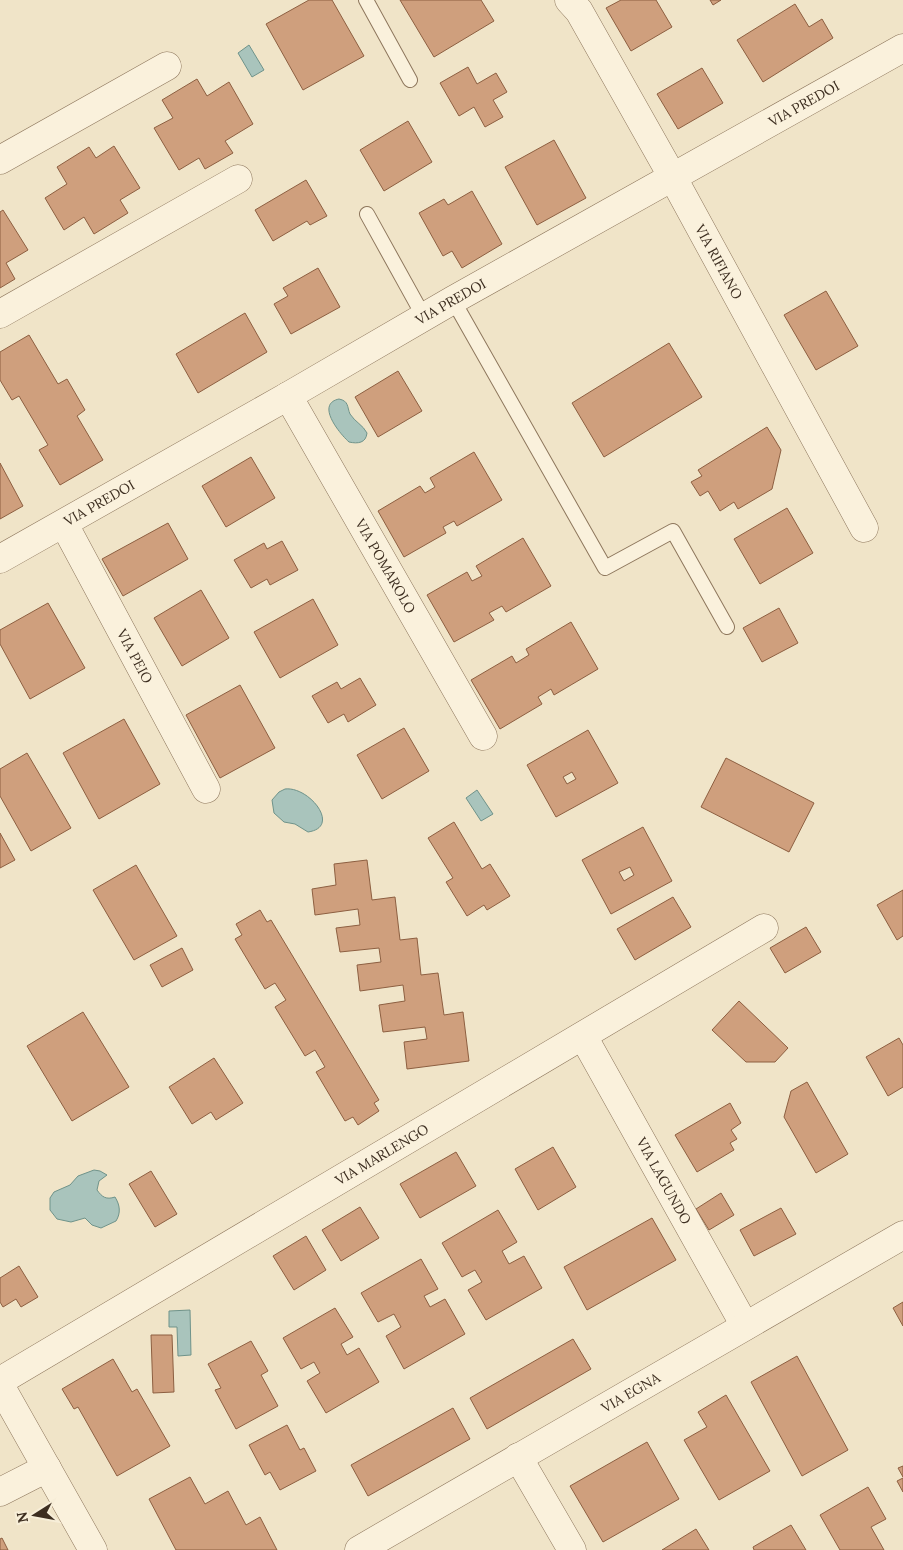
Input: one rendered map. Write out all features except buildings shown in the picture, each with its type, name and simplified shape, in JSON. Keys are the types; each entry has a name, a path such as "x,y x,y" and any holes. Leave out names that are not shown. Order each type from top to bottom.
{"street":[{"name":"VIA RIFIANO","path":"569,0 579,11 672,176 864,528"},
{"name":"VIA PREDOI","path":"0,559 672,176 903,48"},
{"path":"0,160 167,66"},
{"path":"0,314 238,179"},
{"name":"VIA POMAROLO","path":"288,396 483,736"},
{"name":"VIA PEIO","path":"64,524 206,789"},
{"name":"VIA MARLENGO","path":"0,1383 764,928"},
{"name":"VIA LAGUNDO","path":"583,1036 745,1326"},
{"name":"VIA EGNA","path":"359,1550 903,1235"},
{"path":"0,1383 93,1550"},
{"path":"518,1457 572,1550"},
{"path":"0,1492 47,1468"}],"lane":[{"path":"366,0 410,80"},
{"path":"367,214 424,317"},
{"path":"453,300 605,568 673,531 726,627"}],"water":[{"path":"249,45 264,70 252,77 238,53"},
{"path":"339,399 346,403 350,414 367,433 363,441 349,442 340,433 332,419 329,407 332,402"},
{"path":"285,789 304,794 312,800 322,815 322,823 318,829 308,832 295,824 284,822 274,813 272,800 279,792"},
{"path":"477,790 493,814 481,821 466,798"},
{"path":"94,1170 107,1175 99,1181 97,1190 104,1197 115,1197 119,1209 116,1221 101,1228 92,1225 85,1218 71,1222 57,1219 50,1210 50,1198 54,1192 70,1185 78,1176"},
{"path":"190,1310 191,1355 178,1356 177,1327 169,1327 169,1311"}]}
